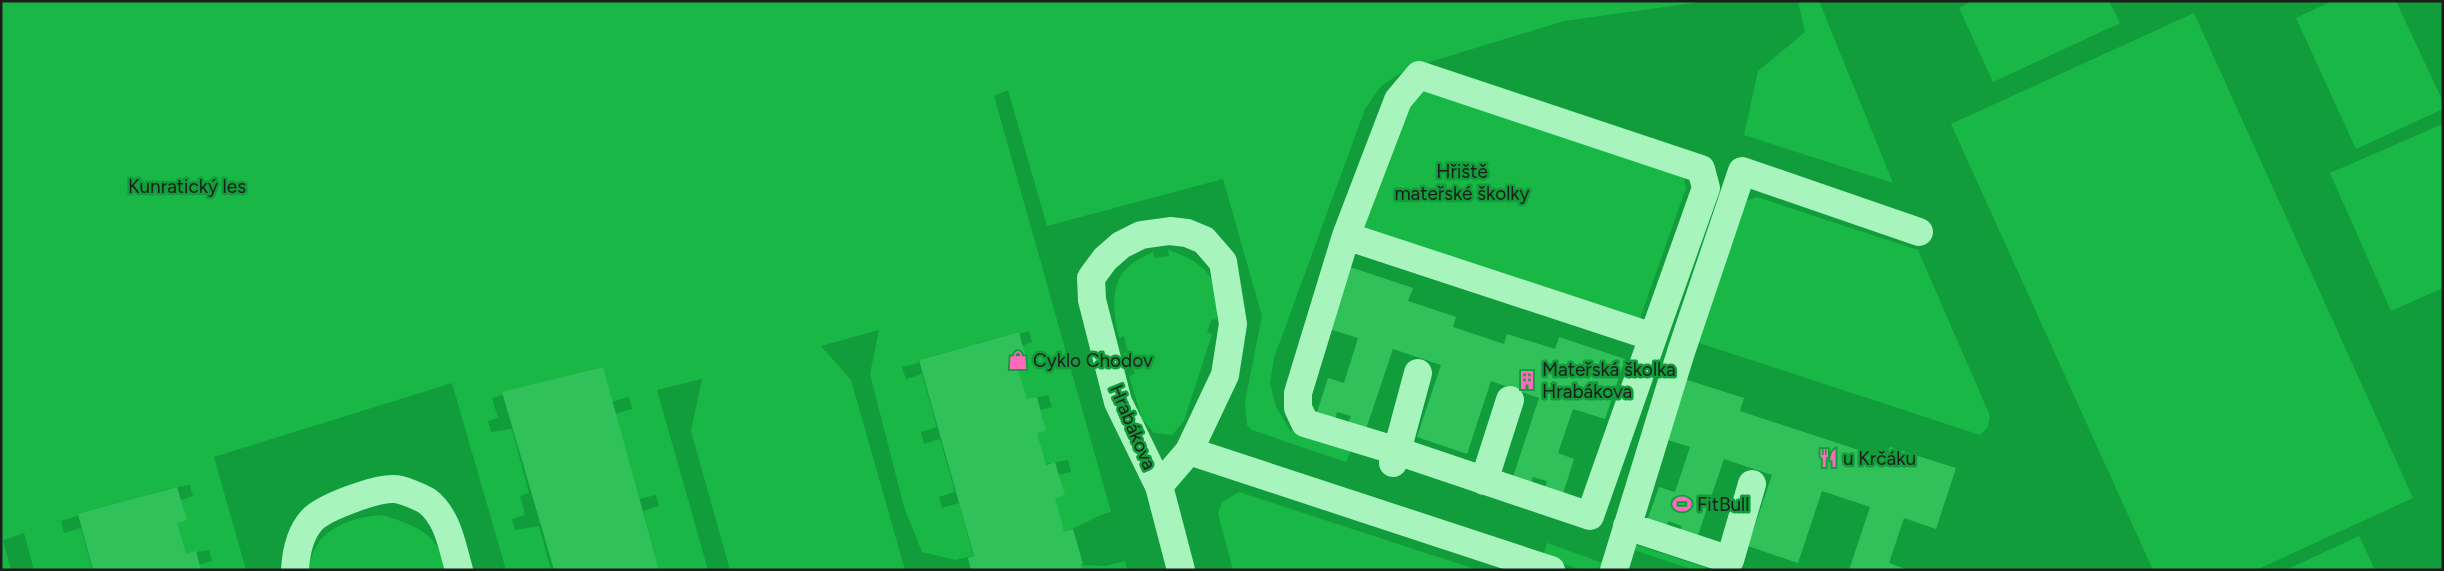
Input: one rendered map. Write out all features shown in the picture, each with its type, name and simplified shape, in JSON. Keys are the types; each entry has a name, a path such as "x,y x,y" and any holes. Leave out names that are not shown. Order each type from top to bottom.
{"street":[{"path":"1419,75 1701,169 1706,188 1590,516 1484,481 1395,457 1305,423 1298,408 1298,393 1346,236 1398,100 1419,75"},
{"path":"1614,570 1681,352 1742,171 1919,232"},
{"name":"Hrabákova","path":"1159,486 1189,451 1225,375 1232,324 1223,262 1204,240 1187,233 1170,231 1141,235 1121,245 1104,259 1092,278 1092,300 1118,402 1159,486 1182,570"},
{"path":"1346,236 1653,337"},
{"path":"1395,457 1418,372"},
{"path":"1484,481 1510,400"},
{"path":"1189,451 1551,570"},
{"path":"1627,526 1730,560 1752,484"},
{"path":"295,570 301,537 313,519 332,506 361,496 394,489 426,501 445,523 458,570"}],"green space":[{"name":"Kunratický les","path":"1,1 1707,1 1564,21 1407,69 1381,86 1365,109 1274,358 1270,383 1276,407 1290,430 1351,451 1346,462 1252,430 1247,425 1245,402 1262,316 1223,179 1047,226 1008,90 994,96 1111,512 1064,531 1054,498 1058,475 1071,472 1068,460 1045,464 1036,433 1040,410 1052,407 1048,395 1026,400 1018,368 1022,346 1032,342 1029,331 1018,334 1018,332 918,360 919,363 902,367 906,379 922,374 937,427 921,432 924,444 940,439 955,492 939,497 942,508 959,503 973,556 955,560 922,552 904,507 870,374 879,330 821,346 851,380 905,570 730,570 691,431 702,379 657,390 708,570 659,570 643,511 659,506 656,495 639,499 615,414 632,409 629,397 611,402 601,367 492,398 498,418 488,421 491,432 512,429 529,493 520,496 525,515 512,519 515,530 539,526 551,570 506,570 452,383 214,457 246,570 200,570 199,565 212,561 209,550 185,554 176,523 181,500 193,496 190,485 167,489 61,521 64,533 81,528 92,570 34,570 24,533 3,540 11,570 1,570"},
{"path":"1798,1 1819,1 1893,183 1744,135 1758,71 1805,32"},
{"path":"1972,1 2109,1 2120,23 1993,82 1959,8"},
{"path":"2332,1 2396,1 2443,102 2443,109 2356,149 2296,18"},
{"path":"2194,13 2413,498 2256,570 2153,570 1951,124"},
{"name":"Hřiště mateřské školky","path":"1422,88 1684,176 1686,188 1639,321 1359,230 1405,103"},
{"path":"2443,124 2443,288 2391,311 2330,173"},
{"path":"1757,197 1918,250 1990,416 1988,427 1980,435 1693,341 1746,201"},
{"path":"1168,250 1190,259 1208,274 1213,281 1218,300 1217,320 1212,319 1207,332 1212,334 1184,421 1172,435 1154,433 1142,419 1129,376 1135,374 1132,364 1125,366 1123,354 1128,352 1124,336 1119,338 1114,302 1117,284 1129,266 1153,252 1154,258 1169,256"},
{"path":"1239,492 1478,570 1233,570 1218,513 1222,502"},
{"path":"382,515 415,527 431,538 437,546 447,570 309,570 317,545 334,529 356,519"},
{"path":"2359,536 2375,570 2286,570"},
{"path":"1547,543 1603,563 1598,569 1582,570 1543,557"},
{"path":"1633,544 1707,568 1706,570 1694,570 1631,549"},
{"path":"1125,561 1127,570 1083,570 1081,565 1106,566"}],"building":[{"name":"Mateřská školka Hrabákova","path":"1347,266 1413,288 1408,301 1456,317 1453,327 1504,344 1507,334 1555,349 1559,337 1625,359 1605,419 1573,409 1558,453 1574,459 1563,494 1545,488 1547,481 1533,477 1531,483 1513,477 1539,398 1491,381 1467,454 1417,437 1441,365 1393,349 1366,429 1348,423 1351,416 1337,412 1335,419 1317,412 1328,378 1344,383 1358,338 1326,328"},
{"path":"1019,332 1028,366 1018,369 1027,399 1037,397 1046,431 1037,433 1046,465 1055,462 1065,495 1055,498 1064,531 1073,529 1083,570 971,570 968,558 974,556 919,360"},
{"path":"603,367 659,570 554,570 502,392"},
{"path":"1678,377 1744,398 1740,411 1886,459 1890,447 1956,468 1936,529 1904,518 1889,563 1908,570 1849,570 1870,507 1822,491 1798,563 1748,546 1772,475 1724,459 1697,538 1679,532 1682,526 1668,521 1666,528 1647,521 1659,487 1675,492 1690,447 1658,437"},
{"path":"177,487 187,520 177,523 186,554 196,551 201,570 93,570 78,514"}],"place":[{"name":"Cyklo Chodov","path":"1018,360"},
{"name":"Mateřská školka Hrabákova","path":"1527,380"},
{"name":"u Krčáku","path":"1828,458"},
{"name":"FitBull","path":"1682,504"}]}
